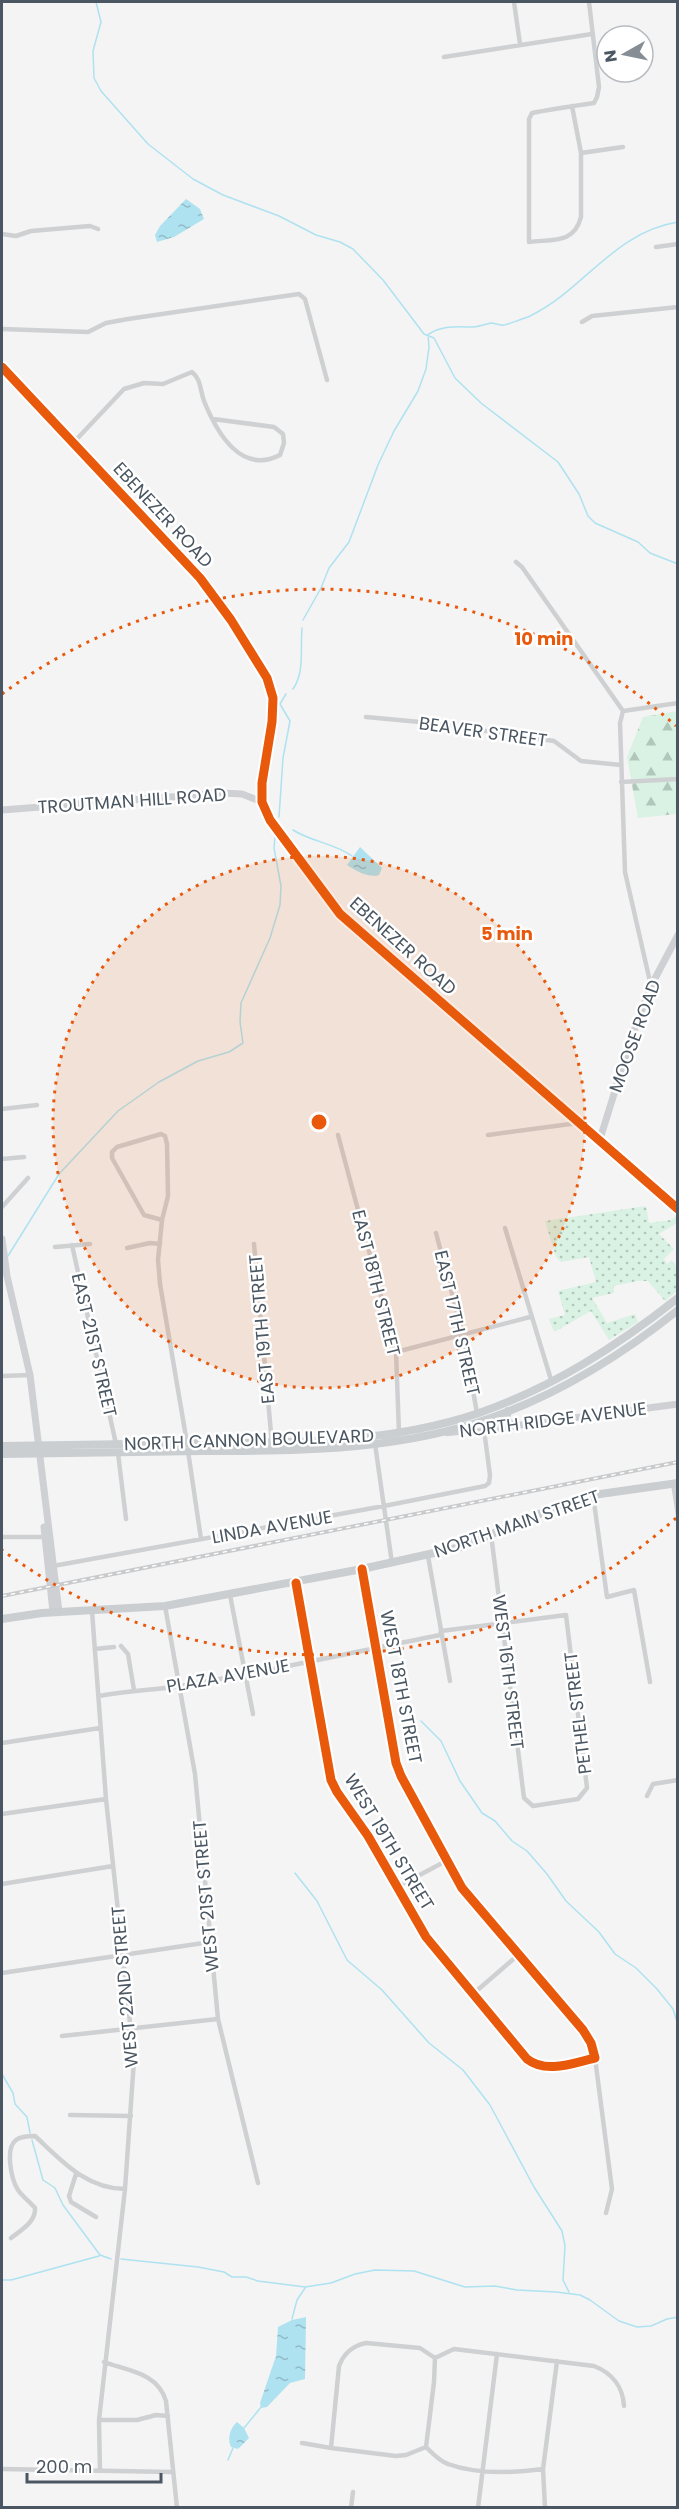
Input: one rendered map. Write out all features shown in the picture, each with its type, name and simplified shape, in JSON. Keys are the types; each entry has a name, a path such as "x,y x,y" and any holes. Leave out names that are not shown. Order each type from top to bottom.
{"main road":[{"name":"NORTH CANNON BOULEVARD","path":"272,1447 399,1433 477,1413 552,1383 612,1348 678,1298"},
{"name":"NORTH CANNON BOULEVARD","path":"2,1454 116,1444 188,1447 375,1446 428,1436 478,1422 555,1391 637,1341 678,1310"},
{"path":"508,1411 506,1419 511,1424 517,1425"},
{"name":"NORTH CANNON BOULEVARD","path":"2,1446 118,1453 188,1447"},
{"name":"NORTH MAIN STREET","path":"2,1619 56,1612 165,1606 296,1583 428,1556 460,1547 593,1494 675,1483"}],"street":[{"path":"514,2 520,44"},
{"path":"572,106 581,153 581,217 576,230 561,238 529,242 529,119 532,113 572,106 594,103 597,97 599,87 589,2"},
{"path":"444,57 592,34"},
{"path":"581,153 622,147"},
{"path":"2,234 16,236 31,231 90,226 98,229"},
{"path":"656,247 678,244"},
{"path":"2,329 87,332 106,323 128,319 299,294 305,299 327,380"},
{"path":"582,322 592,316 678,307"},
{"name":"EBENEZER ROAD","path":"2,367 200,578 232,622 267,678 273,698 272,722 262,783 262,802 270,820 340,914 678,1209"},
{"path":"74,442 124,389 144,382 163,384 192,372 197,376 204,400 213,419 225,440 238,454 254,460 269,461 280,455 284,443 283,434 274,427 213,419"},
{"path":"516,562 522,567 623,711 620,723 625,872 651,986"},
{"path":"623,711 678,703"},
{"name":"BEAVER STREET","path":"366,717 472,728 554,741 581,761 621,765"},
{"path":"621,782 678,778"},
{"name":"TROUTMAN HILL ROAD","path":"2,810 222,793 242,794 262,802"},
{"name":"MOOSE ROAD","path":"600,1139 632,1036 651,986 678,935"},
{"path":"2,1109 37,1105"},
{"path":"488,1135 578,1123"},
{"path":"162,1220 144,1215 112,1158 111,1152 117,1147 161,1134 165,1136 167,1144 168,1196 162,1220 158,1260 160,1284 201,1539"},
{"name":"EAST 18TH STREET","path":"339,1135 396,1352 399,1433"},
{"path":"2,1159 24,1156"},
{"path":"2,1207 28,1178"},
{"path":"506,1228 530,1317 552,1383"},
{"name":"EAST 17TH STREET","path":"436,1233 463,1335 477,1413"},
{"path":"2,1239 7,1276 30,1376 56,1612"},
{"path":"127,1248 150,1243 160,1244"},
{"path":"55,1247 90,1244"},
{"name":"EAST 19TH STREET","path":"254,1244 272,1447"},
{"name":"EAST 21ST STREET","path":"72,1245 116,1444"},
{"path":"396,1352 530,1317"},
{"path":"2,1376 30,1376"},
{"name":"NORTH RIDGE AVENUE","path":"428,1436 678,1404"},
{"name":"LINDA AVENUE","path":"53,1566 477,1489 489,1482 490,1475 484,1430"},
{"path":"374,1437 392,1563"},
{"path":"118,1453 126,1520"},
{"path":"675,1483 678,1515"},
{"path":"593,1494 607,1597 634,1590 650,1682"},
{"name":"WEST 16TH STREET","path":"491,1534 524,1798 532,1806"},
{"path":"2,1537 47,1537"},
{"path":"47,1537 53,1566 56,1612"},
{"path":"428,1556 450,1681"},
{"name":"WEST 18TH STREET","path":"362,1569 396,1763 462,1888 583,2030 591,2043 595,2058 612,2189 606,2213"},
{"name":"WEST 19TH STREET","path":"296,1583 331,1780 368,1836 426,1937 534,2065 553,2067 595,2058"},
{"path":"230,1595 253,1714"},
{"name":"WEST 21ST STREET","path":"165,1606 195,1774 218,2019 258,2183"},
{"name":"WEST 22ND STREET","path":"92,1611 106,1799 134,2060 125,2189 99,2420 100,2471"},
{"name":"PLAZA AVENUE","path":"99,1696 178,1686 245,1674 440,1635 441,1631 567,1615"},
{"name":"PETHEL STREET","path":"532,1806 578,1798 587,1788 567,1615"},
{"path":"121,1646 128,1654 134,1690"},
{"path":"95,1649 114,1647"},
{"path":"2,1743 100,1728"},
{"path":"647,1796 653,1784 678,1780"},
{"path":"2,1814 106,1799"},
{"path":"397,1887 446,1861"},
{"path":"2,1884 113,1866"},
{"path":"2,1973 210,1942"},
{"path":"473,1994 518,1955"},
{"path":"62,2036 218,2019"},
{"path":"70,2115 131,2116"},
{"path":"11,2238 33,2219 35,2214 35,2208 18,2191 14,2183 9,2150 19,2138 35,2136 76,2174 110,2188 125,2189"},
{"path":"76,2174 69,2196 71,2202 96,2217"},
{"path":"331,2448 339,2366 342,2357 350,2349 366,2343 409,2345 420,2348 435,2358"},
{"path":"435,2358 454,2349 594,2366 607,2372 620,2389 624,2406"},
{"path":"478,2508 497,2354"},
{"path":"426,2447 435,2358"},
{"path":"545,2508 543,2469 557,2361"},
{"path":"104,2362 154,2380 163,2389 168,2416 177,2508"},
{"path":"99,2420 137,2420 156,2415 168,2416"},
{"path":"302,2443 396,2456 406,2455 426,2447"},
{"path":"426,2447 448,2464 505,2473 543,2469"},
{"path":"2,2469 173,2472"},
{"path":"351,2508 353,2492"}],"green space":[{"path":"677,711 677,814 638,818 627,757 643,717"},
{"path":"646,1206 649,1223 671,1220 677,1216 677,1223 659,1234 674,1249 664,1259 667,1264 672,1260 677,1268 677,1291 665,1301 648,1281 637,1281 614,1286 614,1293 592,1298 607,1323 635,1314 638,1322 609,1340 591,1311 554,1332 549,1319 565,1315 558,1291 596,1282 589,1257 561,1262 556,1257 545,1221"}],"water":[{"path":"186,199 200,209 204,219 174,237 157,242 155,235 160,226"},
{"path":"360,847 382,868 379,875 366,875 347,865"},
{"path":"306,2317 305,2379 290,2383 267,2407 261,2408 260,2403 276,2356 278,2327 292,2320"},
{"path":"237,2422 244,2428 249,2438 238,2449 231,2447 229,2441 231,2430"}],"waterway":[{"path":"96,2 101,22 93,51 94,78 101,91 148,144 193,179 223,195 279,216 316,235 340,242 353,249 383,280 424,334 434,338 455,378 481,403 558,462 579,494 588,516 595,523 638,542 650,553 678,564"},
{"path":"429,334 450,327 475,327 491,323 504,325 530,316 567,292 617,249 635,237 655,228 678,222"},
{"path":"303,620 329,568 349,542 378,465 394,431 418,391 426,369 428,335"},
{"path":"293,689 301,668 302,628"},
{"path":"279,817 283,758 290,721 280,704 286,694"},
{"path":"293,830 352,856"},
{"path":"8,1256 59,1174 118,1111 159,1082 198,1061 229,1052 243,1043 240,1022 241,1003 270,938 280,905 281,886 274,848 275,837"},
{"path":"421,1721 441,1741 460,1781 482,1813 495,1821 512,1841 527,1851 566,1901 599,1932 615,1954 636,1968 657,1989 673,2009 678,2025"},
{"path":"295,1873 317,1901 347,1960 382,1990 429,2043 463,2070 490,2105 534,2187 562,2231 565,2246 563,2280 569,2292"},
{"path":"2,2074 13,2093 15,2104 27,2117 30,2133"},
{"path":"32,2140 43,2180 55,2188 63,2205 100,2255 111,2259"},
{"path":"2,2280 11,2280 99,2256"},
{"path":"121,2259 198,2267 224,2272 232,2277 246,2277 258,2281 305,2287 331,2283 355,2274 375,2270 414,2271 465,2287 495,2286 580,2295 619,2321 637,2327 651,2326 678,2317"},
{"path":"292,2319 297,2300 305,2288"},
{"path":"244,2428 262,2406"},
{"path":"228,2460 233,2448"}],"railway":[{"path":"2,1596 678,1462"}],"cycle path":[{"path":"2,367 200,578 231,620 267,678 273,698 272,722 262,783 262,802 270,820 340,914 678,1209"},
{"path":"296,1583 331,1780 368,1836 426,1937 527,2059 551,2067 595,2058 591,2043 583,2030 462,1888 401,1776 396,1763 362,1569"}]}
